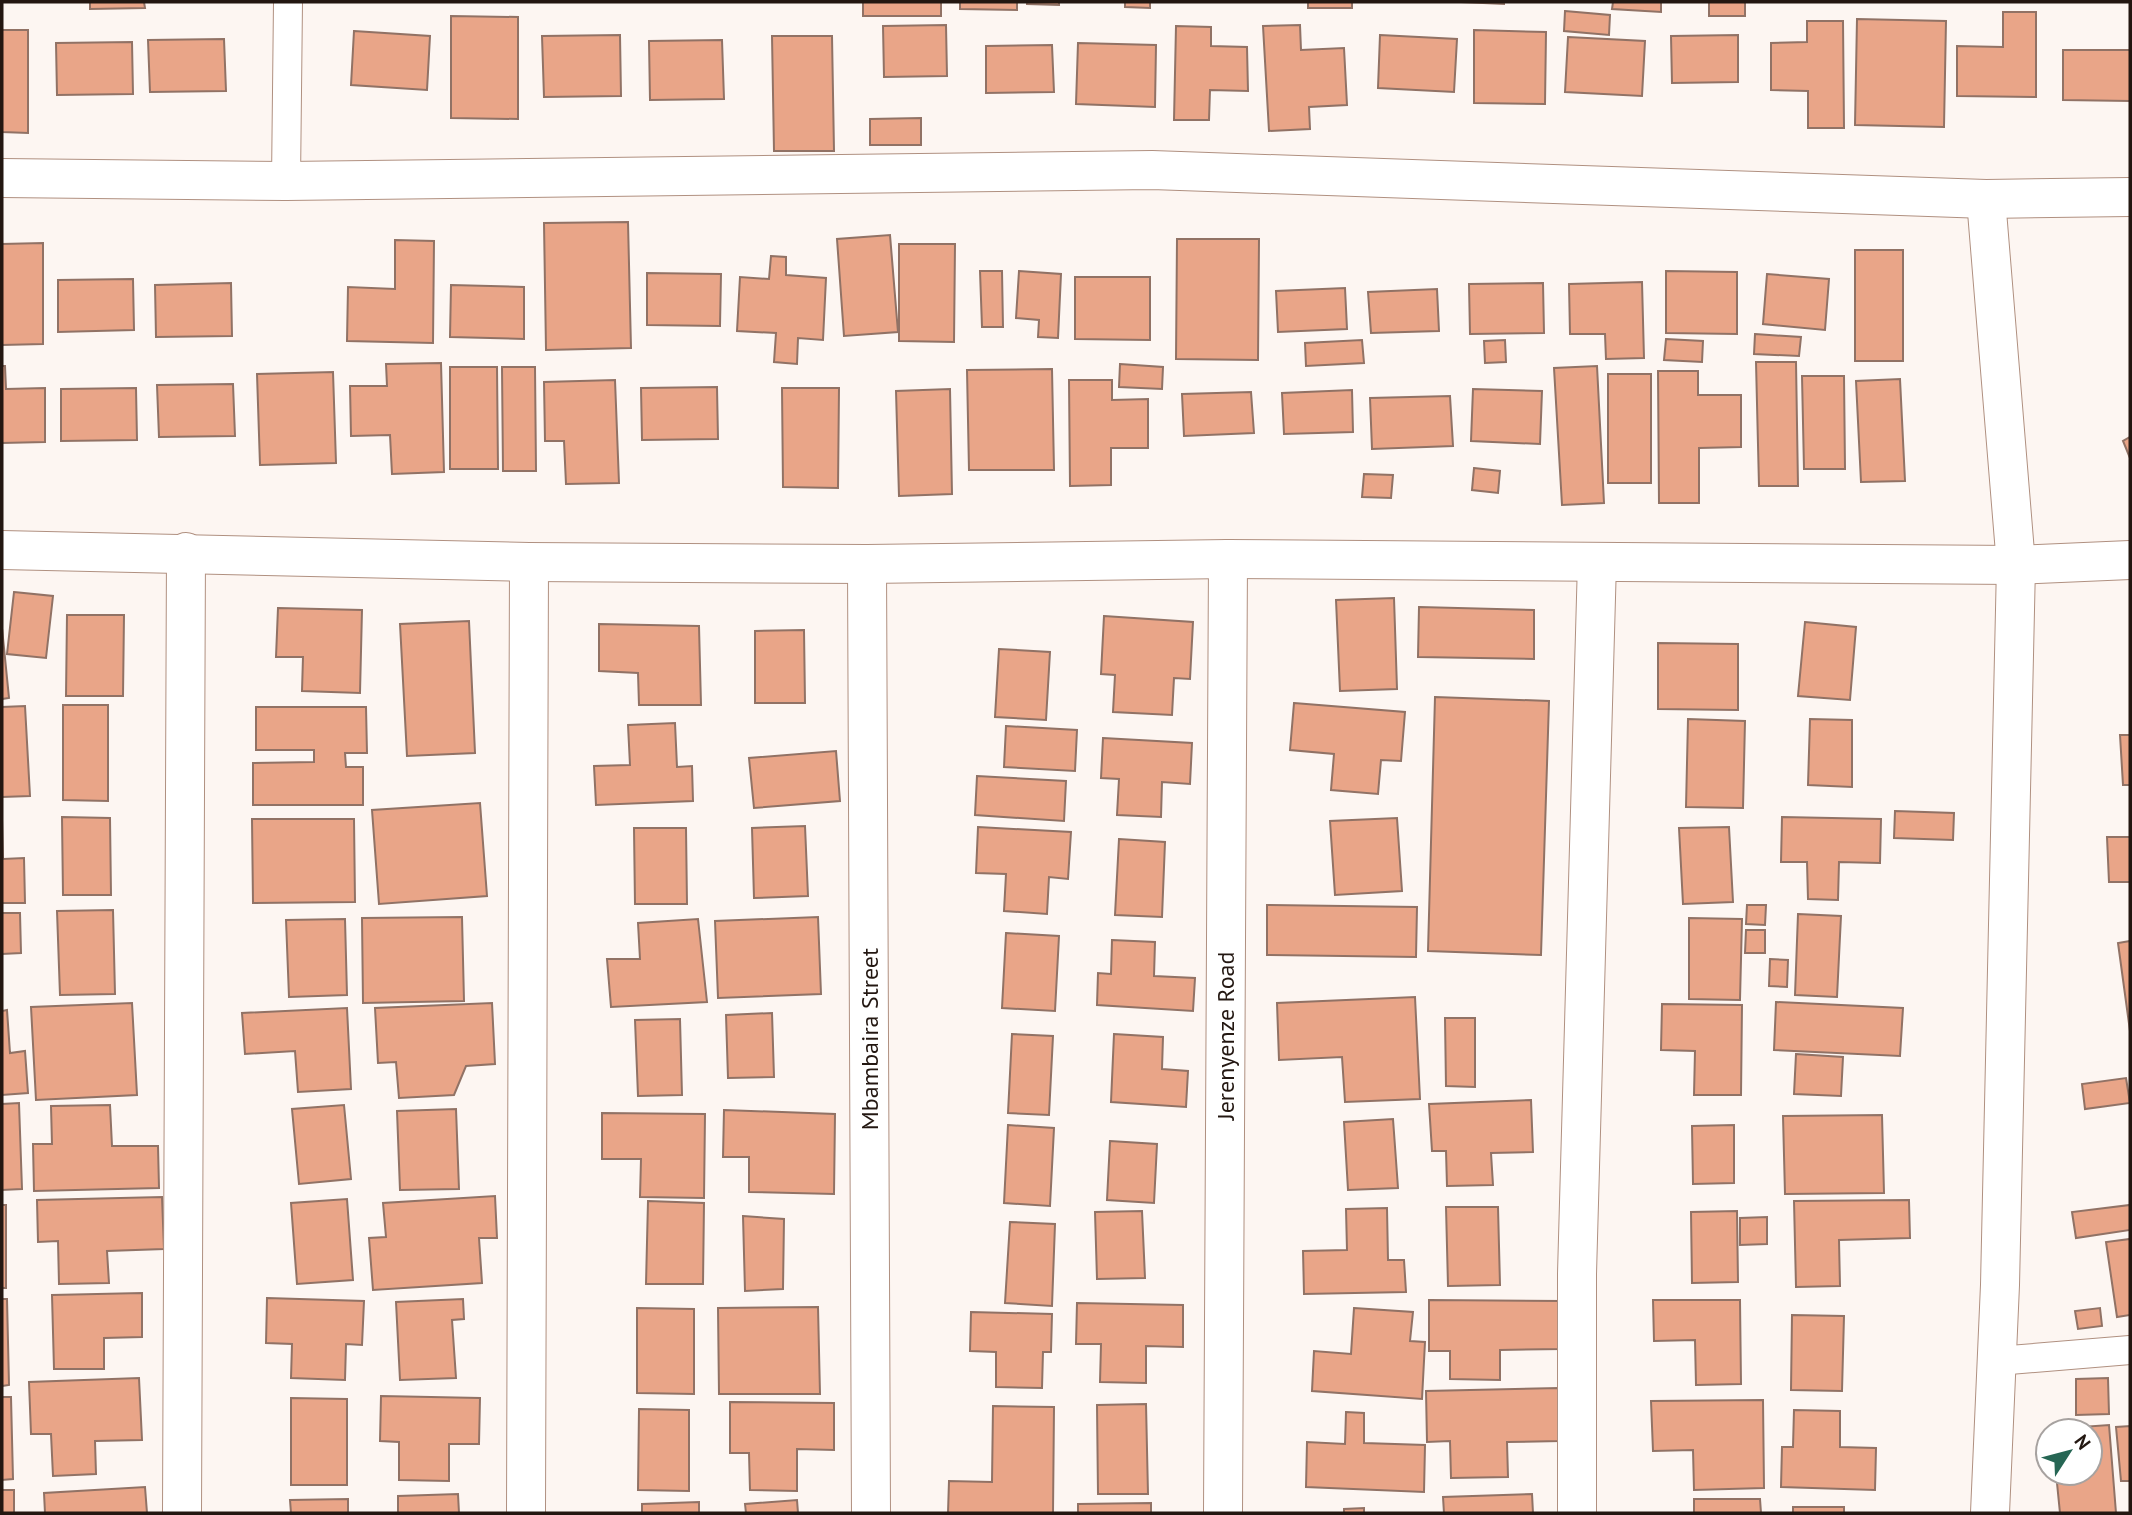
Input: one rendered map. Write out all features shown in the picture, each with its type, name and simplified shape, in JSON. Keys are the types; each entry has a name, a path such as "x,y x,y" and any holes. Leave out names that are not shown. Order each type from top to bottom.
{"street":[{"path":"2,178 286,181 1152,170 1986,199 2130,197"},
{"path":"1986,199 2017,565 1997,1361 1990,1513"},
{"path":"2,550 186,552 529,562 867,564 1228,559 2017,565 2130,560"},
{"path":"182,1513 186,552"},
{"name":"Jerenyenze Road","path":"1223,1513 1228,559"},
{"path":"526,1513 529,562"},
{"path":"1577,1513 1577,1274 1597,562"},
{"name":"Mbambaira Street","path":"867,564 871,1513"}],"lane":[{"path":"286,181 288,2"},
{"path":"1997,1361 2130,1350"}],"building":[{"path":"90,2 144,2 145,8 90,9"},
{"path":"863,2 941,2 941,16 863,16"},
{"path":"960,2 1017,2 1017,10 960,9"},
{"path":"1059,2 1059,5 1027,4"},
{"path":"1125,2 1150,2 1150,8 1125,7"},
{"path":"1308,2 1352,2 1352,8 1308,8"},
{"path":"1461,2 1504,2 1504,4"},
{"path":"1613,2 1661,2 1661,12 1612,9"},
{"path":"1709,2 1745,2 1745,16 1709,16"},
{"path":"1565,11 1610,15 1609,35 1564,31"},
{"path":"2003,12 2036,12 2036,97 1957,96 1957,46 2003,47"},
{"path":"451,16 518,17 518,119 451,118"},
{"path":"1857,19 1946,21 1944,127 1855,125"},
{"path":"1807,21 1843,21 1844,128 1808,128 1808,91 1771,90 1771,43 1807,42"},
{"path":"946,25 947,76 884,77 883,26"},
{"path":"1300,25 1301,50 1344,48 1347,105 1309,107 1310,129 1269,131 1263,26"},
{"path":"1176,26 1211,27 1211,46 1247,47 1248,91 1210,90 1209,120 1174,120"},
{"path":"2,30 28,30 28,133 2,132"},
{"path":"1474,30 1546,32 1545,104 1474,103"},
{"path":"354,31 430,36 427,90 351,85"},
{"path":"620,35 621,96 544,97 542,36"},
{"path":"1380,35 1457,39 1454,92 1378,88"},
{"path":"1738,35 1738,82 1672,83 1671,36"},
{"path":"772,36 832,36 834,151 774,151"},
{"path":"1568,37 1645,41 1642,96 1565,92"},
{"path":"224,39 226,91 150,92 148,40"},
{"path":"722,40 724,99 650,100 649,41"},
{"path":"132,42 133,94 57,95 56,43"},
{"path":"1078,43 1156,45 1155,107 1076,104"},
{"path":"1052,45 1054,92 986,93 986,46"},
{"path":"2063,50 2130,50 2130,101 2063,100"},
{"path":"921,118 921,145 870,145 870,119"},
{"path":"628,222 631,348 546,350 544,223"},
{"path":"890,235 898,332 844,336 837,239"},
{"path":"1177,239 1259,239 1258,360 1176,359"},
{"path":"395,240 434,241 433,343 347,341 348,287 395,289"},
{"path":"43,243 43,344 2,345 2,244"},
{"path":"899,244 955,244 954,342 899,341"},
{"path":"1855,250 1903,250 1903,361 1855,361"},
{"path":"771,256 786,257 786,275 826,278 823,340 798,338 797,364 774,362 776,333 737,331 740,277 769,279"},
{"path":"980,271 1002,271 1003,327 982,327"},
{"path":"1019,271 1061,274 1058,338 1038,337 1039,320 1016,318"},
{"path":"1666,271 1737,272 1737,334 1666,333"},
{"path":"647,273 721,274 720,326 647,325"},
{"path":"1767,274 1829,279 1825,330 1763,324"},
{"path":"1075,277 1150,277 1150,340 1075,339"},
{"path":"133,279 134,330 58,332 58,280"},
{"path":"1642,282 1644,358 1606,359 1605,334 1570,334 1569,284"},
{"path":"231,283 232,336 156,337 155,285"},
{"path":"1543,283 1544,333 1470,334 1469,284"},
{"path":"451,285 524,287 524,339 450,337"},
{"path":"1345,288 1347,329 1278,332 1276,291"},
{"path":"1437,289 1439,331 1371,333 1368,292"},
{"path":"1755,334 1801,337 1799,356 1754,354"},
{"path":"1666,339 1703,341 1702,362 1664,360"},
{"path":"1362,340 1364,363 1306,366 1305,343"},
{"path":"1505,340 1506,362 1485,363 1484,341"},
{"path":"1756,362 1796,362 1798,486 1759,486"},
{"path":"441,363 444,472 392,474 390,435 351,436 350,386 387,386 386,364"},
{"path":"1120,364 1163,367 1162,389 1119,387"},
{"path":"2,366 5,366 6,389 45,388 45,442 2,443"},
{"path":"1597,366 1604,503 1562,505 1554,368"},
{"path":"450,367 497,367 498,469 450,469"},
{"path":"502,367 535,367 536,471 503,471"},
{"path":"1052,369 1054,470 969,470 967,370"},
{"path":"1658,371 1698,371 1698,395 1741,395 1741,447 1699,448 1699,503 1659,503"},
{"path":"333,372 336,463 260,465 257,374"},
{"path":"1608,374 1651,374 1651,483 1608,483"},
{"path":"1802,376 1844,376 1845,469 1804,469"},
{"path":"1900,379 1905,481 1861,482 1856,381"},
{"path":"615,380 619,483 566,484 564,441 545,441 544,382"},
{"path":"1069,380 1112,380 1112,400 1148,399 1148,448 1111,448 1111,485 1070,486"},
{"path":"233,384 235,436 159,437 157,385"},
{"path":"717,387 718,439 642,440 641,388"},
{"path":"136,388 137,440 61,441 61,389"},
{"path":"782,388 839,388 838,488 783,487"},
{"path":"950,389 952,494 899,496 896,391"},
{"path":"1473,389 1542,391 1540,444 1471,441"},
{"path":"1352,390 1353,432 1284,434 1282,393"},
{"path":"1251,392 1254,433 1184,436 1182,394"},
{"path":"1450,396 1453,446 1372,449 1370,398"},
{"path":"2130,437 2130,458 2123,441"},
{"path":"1474,468 1500,471 1498,493 1472,490"},
{"path":"1364,474 1393,475 1391,498 1362,497"},
{"path":"14,592 53,596 46,658 7,654"},
{"path":"1394,598 1397,689 1340,691 1336,600"},
{"path":"1419,607 1534,610 1534,659 1418,657"},
{"path":"278,608 362,610 360,693 302,691 303,657 276,657"},
{"path":"67,615 124,615 123,696 66,696"},
{"path":"1104,616 1193,622 1190,679 1174,678 1172,715 1113,712 1115,675 1101,674"},
{"path":"469,621 475,753 407,756 400,624"},
{"path":"1805,622 1856,627 1850,700 1798,696"},
{"path":"599,624 699,626 701,705 639,705 638,673 599,671"},
{"path":"2,628 9,698 2,699"},
{"path":"804,630 805,703 755,703 755,631"},
{"path":"1658,643 1738,644 1738,710 1658,709"},
{"path":"999,649 1050,652 1046,720 995,717"},
{"path":"1435,697 1549,701 1541,955 1428,951"},
{"path":"1294,703 1405,712 1401,761 1381,760 1378,794 1331,790 1334,754 1290,750"},
{"path":"63,705 108,705 108,801 63,800"},
{"path":"25,706 30,796 2,797 2,707"},
{"path":"256,707 366,707 367,753 345,753 346,767 363,767 363,805 253,805 253,763 314,762 314,750 256,750"},
{"path":"1688,719 1745,721 1743,808 1686,807"},
{"path":"1810,719 1852,720 1852,787 1808,785"},
{"path":"675,723 677,767 692,766 693,801 596,805 594,766 630,765 628,725"},
{"path":"1006,726 1077,730 1075,771 1004,767"},
{"path":"2120,735 2130,735 2130,785 2123,785"},
{"path":"1103,738 1192,743 1190,784 1162,782 1161,817 1117,815 1119,779 1101,778"},
{"path":"836,751 840,801 754,808 749,758"},
{"path":"977,776 1066,781 1064,821 975,815"},
{"path":"480,803 487,896 379,904 372,810"},
{"path":"1895,811 1954,813 1953,840 1894,838"},
{"path":"62,817 110,818 111,895 63,895"},
{"path":"1782,817 1881,819 1880,863 1839,862 1838,900 1808,899 1807,862 1781,862"},
{"path":"1397,818 1402,891 1335,895 1330,821"},
{"path":"252,819 354,819 355,902 253,903"},
{"path":"2,820 3,859 24,858 25,903 2,903"},
{"path":"805,826 808,896 754,898 752,828"},
{"path":"978,827 1071,832 1068,879 1049,877 1047,914 1004,911 1006,874 976,873"},
{"path":"1729,827 1733,902 1683,904 1679,828"},
{"path":"634,828 686,828 687,904 635,904"},
{"path":"2107,837 2130,837 2130,882 2109,882"},
{"path":"1119,839 1165,842 1162,917 1115,915"},
{"path":"1267,905 1417,907 1416,957 1267,955"},
{"path":"1747,905 1766,905 1765,925 1746,924"},
{"path":"113,910 115,994 60,995 57,911"},
{"path":"2,913 20,913 21,953 2,954"},
{"path":"1798,914 1841,916 1837,997 1795,995"},
{"path":"462,917 464,1001 363,1003 362,918"},
{"path":"818,917 821,994 718,998 715,921"},
{"path":"1689,918 1742,919 1740,1000 1689,999"},
{"path":"345,919 347,995 289,997 286,920"},
{"path":"698,919 707,1002 611,1007 607,959 640,959 638,923"},
{"path":"1746,930 1765,930 1765,953 1745,953"},
{"path":"1006,933 1059,936 1055,1011 1002,1008"},
{"path":"1112,940 1155,942 1154,976 1195,978 1193,1011 1097,1005 1098,973 1111,974"},
{"path":"2130,941 2130,1031 2118,943"},
{"path":"1770,959 1788,960 1787,987 1769,986"},
{"path":"1415,997 1420,1099 1345,1102 1342,1057 1279,1060 1277,1003"},
{"path":"1776,1002 1903,1008 1900,1056 1774,1050"},
{"path":"132,1003 137,1095 36,1100 31,1007"},
{"path":"492,1003 495,1064 466,1066 454,1095 399,1098 396,1062 378,1063 375,1008"},
{"path":"1662,1004 1742,1005 1741,1095 1694,1095 1695,1051 1661,1050"},
{"path":"347,1008 351,1089 298,1092 295,1051 245,1054 242,1013"},
{"path":"7,1010 10,1053 25,1051 28,1093 2,1095 2,1011"},
{"path":"772,1013 774,1077 728,1078 726,1015"},
{"path":"1445,1018 1475,1018 1475,1087 1446,1086"},
{"path":"680,1019 682,1095 638,1096 635,1020"},
{"path":"1012,1034 1053,1036 1049,1115 1008,1113"},
{"path":"1114,1034 1163,1037 1162,1069 1188,1071 1186,1107 1111,1102"},
{"path":"1796,1054 1843,1057 1841,1096 1794,1094"},
{"path":"2126,1078 2130,1103 2085,1109 2082,1084"},
{"path":"1531,1100 1533,1152 1491,1153 1493,1185 1447,1186 1446,1151 1432,1151 1429,1104"},
{"path":"19,1103 22,1189 2,1190 2,1104"},
{"path":"110,1105 112,1146 158,1146 159,1188 34,1191 33,1144 52,1144 51,1106"},
{"path":"344,1105 351,1179 299,1184 292,1109"},
{"path":"456,1109 459,1189 400,1190 397,1111"},
{"path":"724,1110 835,1114 834,1194 749,1192 749,1157 723,1157"},
{"path":"602,1113 705,1114 704,1198 640,1197 641,1159 602,1159"},
{"path":"1882,1115 1884,1193 1785,1194 1783,1116"},
{"path":"1393,1119 1398,1188 1348,1190 1344,1122"},
{"path":"1008,1125 1054,1128 1050,1206 1004,1203"},
{"path":"1734,1125 1734,1183 1693,1184 1692,1126"},
{"path":"1110,1141 1157,1144 1154,1203 1107,1200"},
{"path":"495,1196 497,1238 479,1238 482,1283 373,1290 369,1238 386,1237 383,1203"},
{"path":"162,1197 164,1249 107,1251 109,1283 59,1284 58,1241 38,1242 37,1200"},
{"path":"347,1199 353,1280 297,1284 291,1203"},
{"path":"1909,1200 1910,1238 1839,1240 1840,1286 1796,1287 1794,1201"},
{"path":"648,1201 704,1203 703,1284 646,1284"},
{"path":"2,1205 6,1205 6,1288 2,1288"},
{"path":"2130,1205 2130,1230 2076,1238 2072,1212"},
{"path":"1446,1207 1498,1207 1500,1285 1448,1286"},
{"path":"1387,1208 1388,1260 1404,1260 1406,1292 1304,1294 1303,1251 1347,1250 1346,1209"},
{"path":"1142,1211 1145,1278 1097,1279 1095,1212"},
{"path":"1737,1211 1738,1282 1692,1283 1691,1212"},
{"path":"743,1216 784,1219 783,1289 745,1291"},
{"path":"1767,1217 1767,1244 1740,1245 1740,1218"},
{"path":"1010,1222 1055,1224 1052,1306 1005,1303"},
{"path":"2130,1239 2130,1315 2117,1317 2106,1242"},
{"path":"142,1293 142,1337 104,1338 104,1369 54,1369 52,1295"},
{"path":"267,1298 364,1301 362,1345 346,1344 345,1380 291,1378 292,1344 266,1343"},
{"path":"2,1299 7,1299 9,1385 2,1386"},
{"path":"463,1299 464,1319 452,1320 456,1378 400,1380 396,1302"},
{"path":"1429,1300 1562,1301 1563,1349 1500,1350 1500,1380 1450,1379 1450,1351 1429,1351"},
{"path":"1653,1300 1740,1300 1741,1384 1696,1385 1695,1340 1654,1341"},
{"path":"1077,1303 1183,1305 1183,1347 1146,1346 1146,1383 1100,1382 1101,1344 1076,1344"},
{"path":"818,1307 820,1394 719,1394 718,1308"},
{"path":"637,1308 694,1309 694,1394 637,1393"},
{"path":"1354,1308 1413,1312 1410,1341 1425,1342 1422,1399 1312,1391 1314,1351 1351,1354"},
{"path":"2100,1308 2102,1326 2078,1329 2075,1311"},
{"path":"971,1312 1052,1314 1051,1352 1043,1352 1042,1388 996,1387 996,1352 970,1351"},
{"path":"1792,1315 1844,1316 1842,1391 1791,1390"},
{"path":"139,1378 142,1440 95,1441 96,1474 53,1476 51,1434 31,1434 29,1382"},
{"path":"2108,1378 2109,1414 2076,1415 2076,1379"},
{"path":"1559,1388 1560,1441 1507,1442 1508,1477 1451,1478 1450,1441 1427,1442 1426,1391"},
{"path":"381,1396 480,1398 479,1444 449,1444 449,1481 399,1480 399,1442 380,1441"},
{"path":"2,1397 11,1397 13,1479 2,1480"},
{"path":"291,1398 347,1399 347,1485 291,1485"},
{"path":"1763,1400 1764,1488 1694,1490 1693,1450 1653,1451 1651,1401"},
{"path":"730,1402 834,1403 834,1450 797,1449 797,1491 750,1490 749,1453 730,1453"},
{"path":"1146,1404 1148,1494 1098,1494 1097,1405"},
{"path":"993,1406 1054,1407 1053,1513 948,1513 949,1481 992,1482"},
{"path":"639,1409 689,1410 689,1491 638,1490"},
{"path":"1794,1410 1840,1411 1840,1447 1876,1448 1875,1490 1781,1487 1782,1447 1793,1447"},
{"path":"1346,1412 1364,1413 1364,1443 1425,1445 1424,1492 1306,1487 1307,1442 1345,1444"},
{"path":"2104,1425 2109,1425 2116,1513 2060,1513 2057,1487 2104,1487"},
{"path":"2130,1426 2130,1481 2121,1481 2116,1427"},
{"path":"145,1487 147,1513 45,1513 44,1493"},
{"path":"2,1490 14,1490 14,1513 2,1513"},
{"path":"458,1494 459,1513 398,1513 398,1496"},
{"path":"1532,1494 1533,1513 1444,1513 1443,1497"},
{"path":"348,1499 348,1513 291,1513 290,1500"},
{"path":"1694,1499 1760,1499 1761,1513 1694,1513"},
{"path":"797,1500 798,1513 746,1513 745,1504"},
{"path":"699,1502 699,1513 642,1513 642,1504"},
{"path":"1151,1503 1151,1513 1078,1513 1078,1504"},
{"path":"1793,1507 1844,1507 1844,1513 1793,1513"},
{"path":"1364,1508 1364,1513 1344,1513 1344,1509"}]}
